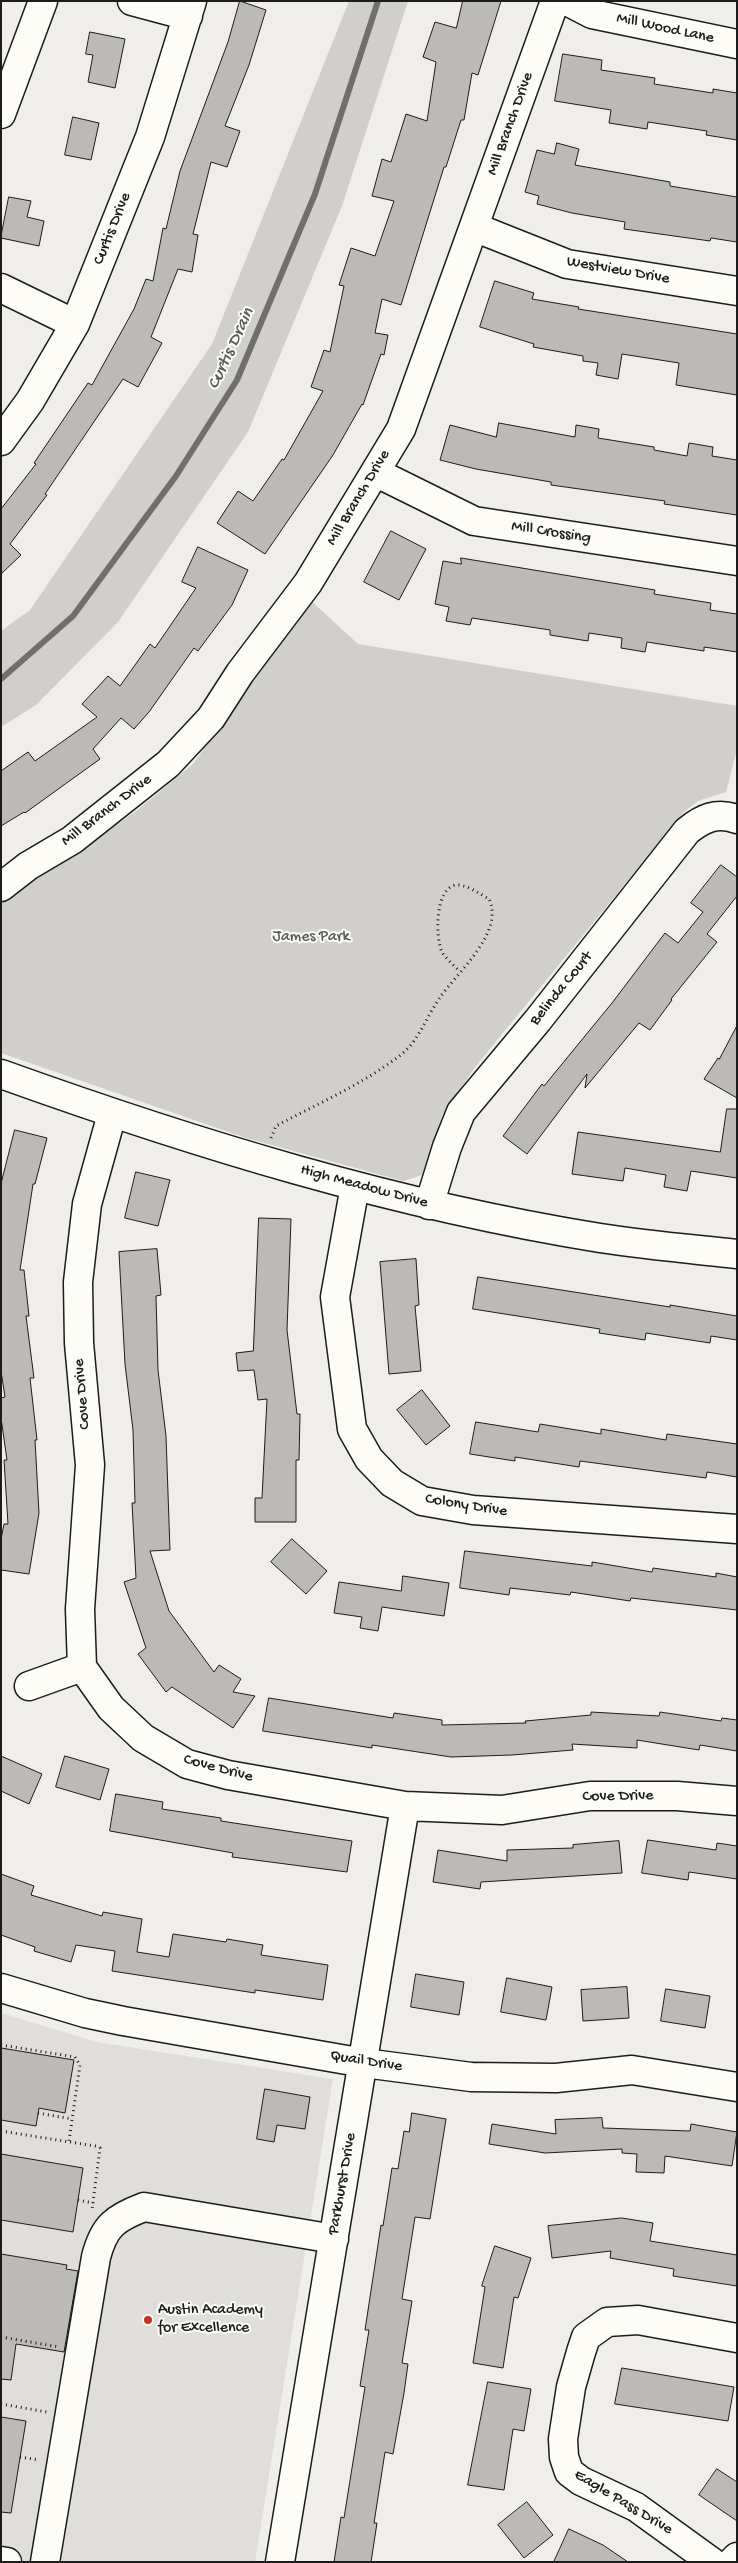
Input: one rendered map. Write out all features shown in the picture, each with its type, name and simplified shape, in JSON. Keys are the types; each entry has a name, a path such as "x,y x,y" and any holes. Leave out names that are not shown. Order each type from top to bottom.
{"street":[{"path":"1,114 43,1"},
{"path":"132,1 190,9"},
{"name":"Mill Branch Drive","path":"1,887 28,866 72,840 168,764 211,718 240,673 308,582 401,429 555,1"},
{"name":"Mill Wood Lane","path":"567,1 592,14 737,44"},
{"name":"Curtis Drive","path":"1,441 30,401 75,324 150,137 190,9"},
{"name":"Westview Drive","path":"474,227 567,264 737,291"},
{"path":"1,288 75,324"},
{"name":"Mill Crossing","path":"375,472 474,521 737,561"},
{"name":"Belinda Court","path":"429,1205 447,1147 461,1112 538,1020 687,832 701,820 722,814 737,819"},
{"name":"High Meadow Drive","path":"1,1074 112,1114 266,1161 429,1205 601,1238 737,1254"},
{"name":"Cove Drive","path":"112,1114 87,1204 78,1282 78,1343 90,1465 80,1609 82,1667 111,1708 143,1738 186,1764 228,1775 404,1806 502,1810 590,1796 677,1796 737,1801"},
{"name":"Colony Drive","path":"355,1186 335,1298 352,1429 369,1459 392,1483 422,1501 474,1510 737,1529"},
{"path":"29,1686 82,1667"},
{"name":"Parkhurst Drive","path":"280,2562 364,2063 404,1806"},
{"name":"Quail Drive","path":"1,1988 85,2013 123,2021 364,2063 471,2077 556,2078 632,2070 737,2087"},
{"path":"45,2562 96,2257 101,2238 111,2224 125,2214 144,2207 334,2238"},
{"name":"Eagle Pass Drive","path":"712,2562 636,2507 581,2481 569,2472 564,2456 563,2439 571,2387 586,2337 607,2322 638,2320 737,2338"},
{"path":"732,2562 737,2557"},
{"path":"1,2561 6,2562"}],"path":[{"path":"266,1161 272,1133 276,1126 371,1075 400,1056 419,1037 439,998 460,972 482,942 493,915 488,898 463,886 455,885 449,888 441,901 438,927 443,953 460,972"},
{"path":"1,2045 76,2057 80,2065 69,2142"},
{"path":"38,2113 72,2119"},
{"path":"1,2131 100,2148 91,2219"},
{"path":"78,2200 93,2203"},
{"path":"1,2337 69,2348"},
{"path":"1,2404 49,2412"},
{"path":"20,2457 43,2460"}],"shaded area":[{"name":"Austin Academy for Excellence","path":"1,2013 97,2042 333,2079 255,2562 1,2562"}],"green space":[{"path":"349,1 408,1 342,206 248,432 118,622 36,705 1,727 1,631 30,610 212,344"},
{"name":"James Park","path":"309,599 358,644 737,706 737,749 726,792 698,801 684,812 476,1066 443,1114 422,1175 403,1181 246,1138 1,1053 1,897 49,869 135,812 193,764"}],"building":[{"path":"240,1 266,10 249,65 225,126 240,131 227,167 211,162 193,234 198,235 192,272 178,269 151,337 162,343 138,387 123,379 45,494 47,495 10,544 21,555 1,574 1,509 36,464 34,463 88,383 92,385 134,309 146,279 153,281 163,228 166,229 180,171 228,42"},
{"path":"463,1 501,1 478,75 472,73 464,120 461,120 446,167 444,167 401,305 382,299 375,333 388,335 384,355 381,354 363,405 333,455 265,554 217,523 238,491 253,501 282,459 284,460 323,391 311,387 324,350 330,352 344,286 339,285 351,248 375,256 394,201 372,196 382,159 391,162 406,114 427,121 436,62 423,57 435,22 456,28"},
{"path":"90,32 125,39 115,88 88,82 93,55 86,54"},
{"path":"563,54 602,60 601,70 655,78 654,84 713,93 713,89 737,93 737,140 706,135 707,131 648,122 647,129 609,123 611,110 555,101"},
{"path":"73,117 99,123 91,160 65,155"},
{"path":"557,143 579,149 575,165 670,182 670,186 737,197 737,242 711,238 710,241 624,229 625,222 572,213 537,204 539,196 525,192 537,150 554,154"},
{"path":"9,197 31,201 27,217 44,221 39,246 1,238"},
{"path":"495,281 534,293 532,299 579,307 578,309 737,334 737,395 676,385 679,363 622,354 618,379 596,375 598,363 583,361 583,356 533,347 534,344 480,327"},
{"path":"499,423 575,437 576,425 599,429 598,438 654,447 654,450 687,456 689,443 713,447 712,456 737,460 737,515 664,504 665,501 551,485 551,482 476,469 440,460 450,425 496,437"},
{"path":"391,531 426,549 399,600 364,582"},
{"path":"198,547 248,570 232,605 198,651 194,648 149,712 134,729 121,718 93,749 100,759 25,813 1,826 1,771 28,752 35,761 97,717 82,704 108,676 120,686 150,644 155,648 196,588 182,582"},
{"path":"461,558 655,590 654,594 711,603 710,610 737,614 737,652 704,647 704,651 647,642 645,652 621,648 622,638 589,633 588,641 550,635 550,630 472,618 470,625 446,621 449,607 435,604 443,561 461,564"},
{"path":"721,865 737,877 737,896 707,934 717,942 671,999 650,1030 639,1023 585,1088 587,1074 527,1154 503,1136 542,1084 544,1086 612,1003 665,933 678,943 703,912 691,903"},
{"path":"737,1026 737,1098 704,1079 719,1059"},
{"path":"727,1109 737,1109 737,1178 691,1171 687,1191 664,1187 666,1175 625,1168 623,1181 572,1174 578,1132 720,1152"},
{"path":"15,1130 47,1138 35,1184 33,1184 20,1270 24,1270 29,1316 26,1316 34,1378 30,1378 37,1440 35,1440 39,1513 29,1574 1,1570 1,1539 4,1524 8,1524 4,1460 7,1460 1,1418 1,1398 5,1397 1,1371 1,1184"},
{"path":"136,1172 170,1180 158,1226 125,1218"},
{"path":"259,1218 291,1219 287,1330 297,1414 300,1414 299,1460 296,1460 296,1522 255,1522 255,1498 262,1498 267,1399 258,1400 254,1370 238,1371 236,1353 253,1351"},
{"path":"157,1249 161,1295 156,1296 158,1370 166,1436 170,1550 150,1551 169,1611 214,1672 219,1665 241,1679 233,1692 255,1696 233,1728 172,1687 166,1692 138,1654 146,1648 124,1582 136,1578 132,1503 135,1503 133,1430 125,1364 119,1252"},
{"path":"416,1259 419,1305 415,1306 421,1371 389,1374 380,1262"},
{"path":"478,1277 737,1316 737,1340 711,1336 710,1343 646,1333 645,1340 599,1333 600,1329 473,1309"},
{"path":"422,1390 450,1426 426,1445 397,1410"},
{"path":"476,1422 538,1432 540,1424 601,1434 601,1429 666,1440 667,1434 737,1444 737,1477 707,1472 706,1478 580,1461 579,1467 515,1457 515,1461 470,1454"},
{"path":"292,1539 327,1571 306,1594 271,1562"},
{"path":"465,1551 592,1566 592,1562 652,1572 653,1568 716,1577 716,1573 737,1577 737,1610 631,1598 630,1601 571,1592 570,1595 510,1588 509,1595 460,1588"},
{"path":"403,1576 449,1583 444,1616 382,1607 378,1631 360,1628 362,1617 334,1613 339,1582 401,1591"},
{"path":"269,1698 393,1718 394,1713 442,1720 442,1725 526,1723 525,1721 591,1715 591,1712 659,1716 660,1712 721,1721 722,1718 737,1720 737,1751 700,1745 699,1750 637,1740 637,1748 572,1744 573,1750 451,1757 372,1745 372,1748 263,1731"},
{"path":"1,1756 42,1774 29,1804 1,1791"},
{"path":"65,1756 109,1769 100,1800 56,1787"},
{"path":"116,1794 163,1802 162,1809 221,1818 221,1821 352,1841 347,1872 232,1857 233,1853 110,1831"},
{"path":"648,1840 716,1850 717,1843 737,1846 737,1879 689,1872 688,1880 642,1873"},
{"path":"619,1841 622,1873 481,1882 480,1889 433,1882 438,1850 507,1861 507,1850 573,1848 573,1845"},
{"path":"1,1874 34,1886 31,1895 102,1916 103,1912 142,1919 137,1952 169,1957 173,1934 226,1942 227,1939 263,1945 261,1955 328,1965 323,2000 255,1990 255,1993 112,1971 115,1951 76,1945 71,1962 34,1951 35,1947 1,1935"},
{"path":"416,1974 464,1982 459,2015 411,2007"},
{"path":"507,1978 552,1987 546,2020 501,2012"},
{"path":"627,1987 629,2018 583,2021 581,1990"},
{"path":"666,1989 710,1996 705,2028 661,2021"},
{"path":"1,2048 74,2060 65,2113 39,2108 36,2126 1,2120"},
{"path":"265,2089 310,2097 305,2129 277,2125 274,2142 257,2139"},
{"path":"412,2113 446,2119 430,2219 415,2217 402,2299 412,2301 402,2363 408,2364 404,2393 393,2454 385,2452 374,2523 377,2523 371,2562 334,2562 341,2517 344,2518 365,2387 360,2386 369,2330 365,2330 381,2225 383,2226 392,2168 398,2169 404,2131 409,2132"},
{"path":"602,2118 603,2128 690,2131 691,2124 737,2132 732,2166 665,2156 664,2173 636,2172 637,2154 622,2153 622,2149 545,2153 489,2144 492,2124 556,2134 555,2120"},
{"path":"1,2154 83,2168 73,2232 1,2220"},
{"path":"622,2218 653,2223 650,2241 737,2255 737,2286 673,2276 674,2269 610,2258 611,2251 552,2258 548,2226"},
{"path":"495,2246 531,2258 518,2298 514,2297 503,2368 473,2363 485,2287 482,2286"},
{"path":"1,2254 67,2265 66,2269 78,2271 64,2352 16,2344 11,2380 1,2379"},
{"path":"622,2368 734,2387 728,2421 615,2404"},
{"path":"488,2382 531,2389 524,2431 513,2429 504,2490 468,2485"},
{"path":"1,2417 26,2421 11,2513 1,2512"},
{"path":"717,2469 737,2482 737,2521 699,2495"},
{"path":"527,2502 553,2535 524,2558 498,2525"},
{"path":"569,2529 603,2545 628,2562 554,2562"}],"waterway":[{"name":"Curtis Drain","path":"1,679 73,616 176,476 237,380 315,194 378,1"}],"place":[{"name":"Austin Academy for Excellence","path":"148,2320"}]}
